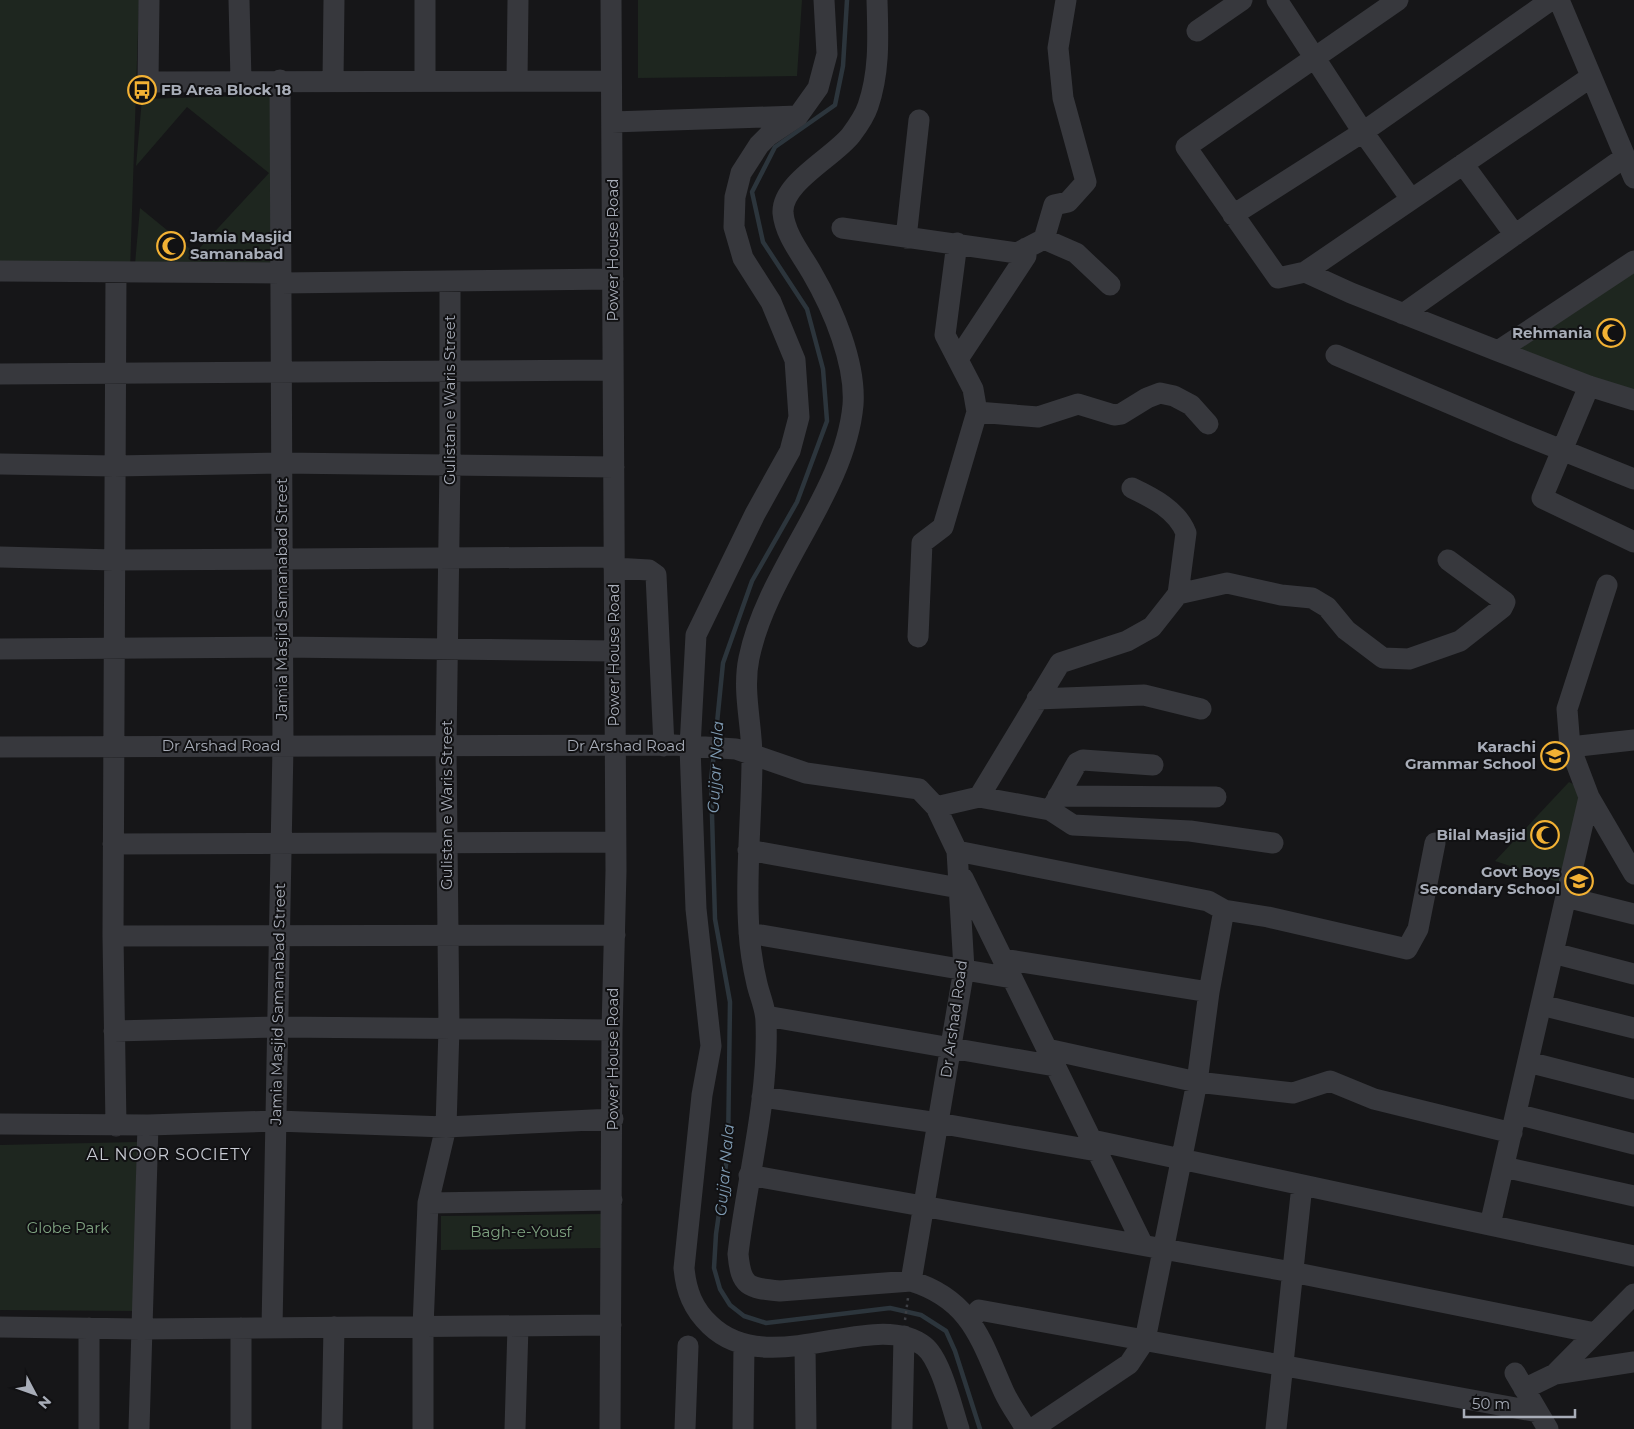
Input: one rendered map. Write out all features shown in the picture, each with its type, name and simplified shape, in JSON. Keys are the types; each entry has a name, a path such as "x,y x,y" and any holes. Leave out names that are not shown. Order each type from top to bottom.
{"street":[{"path":"148,0 148,82 241,80 611,81"},
{"path":"239,0 241,80"},
{"path":"333,80 334,0"},
{"path":"425,0 425,81"},
{"path":"517,81 518,0"},
{"name":"Power House Road","path":"610,1429 612,1030 616,842 611,0"},
{"path":"824,0 827,54 818,88 798,116 763,140 741,173 735,197 734,226 743,258 771,302 795,360 799,417 790,451 755,514 696,635 706,747 696,909 711,1046 702,1095 684,1268 686,1289 706,1322 717,1332 732,1341 744,1345 759,1347 805,1345 881,1335 904,1329"},
{"path":"877,0 878,59 867,107 851,135 796,184 787,198 783,212 789,233 834,315 848,356 853,404 845,443 832,477 765,608 749,657 747,698 752,755 748,850 749,933 757,985 766,1016 762,1097 738,1254 740,1276 748,1285 780,1291 926,1286 942,1296 970,1321 979,1334 1005,1395 1026,1429"},
{"path":"958,360 1035,244 1054,205 1068,202 1086,182 1064,98 1058,48 1066,0"},
{"path":"1197,31 1242,0"},
{"path":"1277,0 1316,56 1363,132 1412,199"},
{"path":"1398,0 1186,147 1278,278 1305,272 1592,77"},
{"path":"1233,215 1363,132 1550,0"},
{"path":"1559,0 1634,178"},
{"name":"Jamia Masjid Samanabad Street","path":"272,1328 282,746 280,80"},
{"path":"612,122 798,116"},
{"path":"906,238 919,120"},
{"path":"1403,314 1625,157"},
{"path":"1463,164 1515,235"},
{"path":"842,228 1017,253 1035,244 1076,253 1110,286"},
{"path":"918,637 922,544 944,527 977,412 973,389 945,335 957,243"},
{"path":"1498,351 1634,260"},
{"path":"0,271 116,272 281,278 450,281 612,279"},
{"path":"116,272 113,649 113,936 116,1126"},
{"path":"1305,272 1403,314 1498,351 1590,386 1634,400"},
{"name":"Gulistan e Waris Street","path":"423,1429 423,1327 428,1203 446,1126 449,1028 446,746 450,465 448,371 450,281"},
{"path":"1336,354 1634,479"},
{"path":"0,374 613,370"},
{"path":"1590,386 1542,498 1634,542"},
{"path":"977,412 1038,418 1078,404 1114,415 1122,414 1147,398 1160,394 1174,396 1191,405 1208,424"},
{"path":"0,464 114,466 281,463 614,467"},
{"path":"979,797 1060,662 1127,641 1152,627 1178,594 1186,533 1183,524 1155,499 1132,488"},
{"path":"0,557 114,560 448,557 614,563 649,570 656,575 664,746"},
{"path":"1178,594 1227,583 1312,598 1327,607 1346,630 1384,658 1409,659 1460,641 1502,608 1505,602 1448,560"},
{"path":"1607,585 1567,708 1570,747 1589,797 1634,874"},
{"path":"0,649 282,647 614,651"},
{"path":"1037,699 1144,695 1201,709"},
{"path":"1570,747 1633,734"},
{"name":"Dr Arshad Road","path":"0,747 706,747 736,749 806,773 919,789 936,807 957,859 964,969 910,1287"},
{"path":"1054,803 1077,763 1083,760 1153,765"},
{"path":"936,807 979,797 1054,803 1216,797"},
{"path":"1490,1225 1589,797"},
{"path":"1054,803 1073,825 1190,831 1273,843"},
{"path":"113,844 616,842"},
{"path":"957,859 1208,901 1224,910 1268,917 1407,949 1418,929 1435,843"},
{"path":"748,850 959,888"},
{"path":"957,859 1002,959 1094,1145 1153,1247"},
{"path":"1566,897 1634,914"},
{"path":"1032,1429 1129,1364 1145,1340 1153,1247 1181,1159 1197,1082 1209,992 1224,910"},
{"path":"749,933 1012,978"},
{"path":"113,936 615,935"},
{"path":"1553,953 1634,974"},
{"path":"1002,959 1209,992"},
{"path":"1541,1005 1634,1028"},
{"path":"766,1016 951,1047 1051,1057 1197,1082 1293,1093 1330,1081 1374,1099 1634,1144"},
{"path":"114,1031 278,1027 612,1030"},
{"path":"1528,1062 1634,1089"},
{"path":"762,1097 1181,1159 1634,1256"},
{"path":"0,1124 116,1126 276,1121 446,1126 613,1119"},
{"path":"139,1429 148,1125"},
{"path":"1504,1166 1634,1196"},
{"path":"750,1175 1292,1272 1595,1333"},
{"path":"1276,1429 1302,1185"},
{"path":"428,1203 612,1200"},
{"path":"1555,1374 1634,1294"},
{"path":"970,1321 979,1310 1283,1365 1542,1420"},
{"path":"0,1327 142,1329 611,1325"},
{"path":"515,1429 518,1326"},
{"path":"88,1429 90,1328"},
{"path":"241,1328 241,1429"},
{"path":"332,1429 334,1328"},
{"path":"902,1429 904,1329"},
{"path":"904,1329 926,1347 935,1359 959,1429"},
{"path":"743,1429 744,1345"},
{"path":"805,1345 806,1429"},
{"path":"685,1429 688,1346"},
{"path":"1542,1420 1520,1381 1634,1362"}],"path":[{"path":"904,1329 910,1287"}],"green space":[{"path":"0,0 139,0 130,272 0,269"},
{"path":"638,0 802,0 797,76 638,78"},
{"path":"275,95 277,268 135,264 140,208 195,253 269,173 187,107 136,166 142,99"},
{"path":"1634,261 1634,400 1498,351"},
{"path":"1569,782 1573,784 1582,803 1564,884 1495,861"},
{"name":"Globe Park","path":"137,1142 135,1311 0,1310 0,1145"},
{"name":"Bagh-e-Yousf","path":"602,1214 602,1248 441,1250 441,1216"}],"waterway":[{"name":"Gujjar Nala","path":"715,743 723,663 752,581 797,502 827,421 823,369 807,309 763,242 752,192 775,147 835,105 843,66 847,0"},
{"name":"Gujjar Nala","path":"714,753 711,780 715,919 730,1002 728,1151 716,1234 714,1268 720,1289 730,1305 744,1316 766,1323 890,1308 921,1315 946,1331 955,1351 980,1429"}],"place":[{"name":"FB Area Block 18","path":"142,90"},
{"name":"Jamia Masjid Samanabad","path":"171,246"},
{"name":"Rehmania","path":"1611,333"},
{"name":"Karachi Grammar School","path":"1555,756"},
{"name":"Bilal Masjid","path":"1545,835"},
{"name":"Govt Boys Secondary School","path":"1579,881"}],"district":[{"name":"AL NOOR SOCIETY","path":"169,1154"}]}
